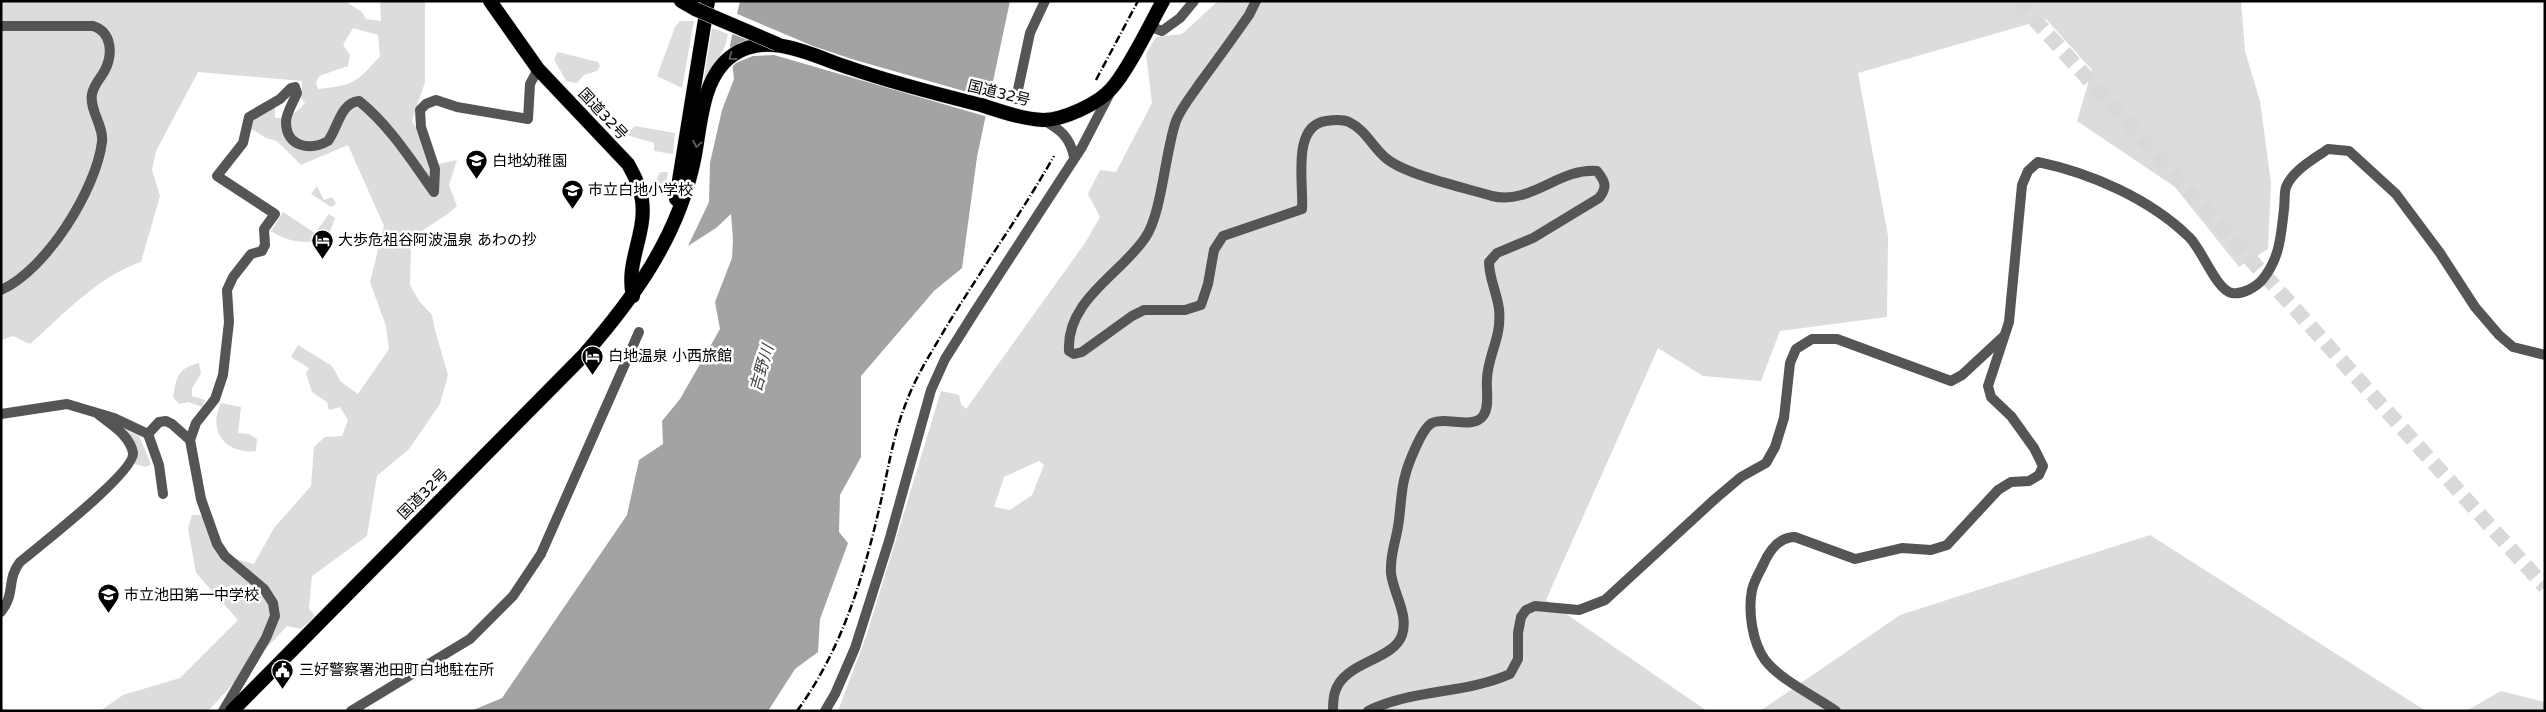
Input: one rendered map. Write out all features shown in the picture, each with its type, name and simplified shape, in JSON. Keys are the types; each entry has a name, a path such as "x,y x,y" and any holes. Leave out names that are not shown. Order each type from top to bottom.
{"highway":[{"name":"国道32号","path":"490,1 538,69 628,164 637,181 642,208 642,222 631,268 630,284 633,296"},
{"name":"国道32号","path":"681,1 695,9 777,44 852,69 1006,112 1043,120 1096,102 1112,88 1163,1"},
{"name":"国道32号","path":"668,231 677,195 708,1"},
{"name":"国道32号","path":"232,711 583,356 633,296 649,270 684,201 706,96 722,65 735,54 751,47 777,44"}],"street":[{"path":"1016,99 1030,33 1045,1"},
{"path":"1149,26 1162,31 1169,27 1194,1"},
{"path":"1256,1 1249,15 1177,119 1156,209 1147,236 1133,254 1100,283 1082,308 1070,336 1069,351 1074,354 1082,352 1132,316 1144,310 1185,310 1201,304 1208,284 1214,250 1223,236 1302,209 1301,146 1311,129 1321,122 1348,121 1364,132 1387,159 1402,168 1506,199 1520,197 1575,173 1589,170 1597,171 1605,182 1605,190 1600,198 1533,238 1497,253 1489,262 1489,271 1496,288 1499,311 1498,341 1488,367 1486,407 1482,417 1474,422 1441,420 1430,424 1421,438 1404,477 1397,533 1391,552 1391,574 1404,618 1402,637 1392,649 1358,666 1347,676 1335,691 1333,711"},
{"path":"1,26 93,26 100,28 106,34 110,56 92,95 102,139 99,158 83,200 52,246 27,272 1,290"},
{"path":"223,711 266,638 275,616 273,603 264,589 225,556 217,544 201,498 190,440 196,424 215,399 223,375 229,322 227,290 233,277 252,254 262,251 265,245 264,230 275,214 217,176 243,143 249,117 280,99 290,88 295,87 297,93 286,120 287,130 296,144 304,147 313,147 328,141 345,107 350,102 359,101 388,128 434,192 435,169 421,127 420,110 426,104 436,100 457,107 528,119 530,84 538,69"},
{"path":"825,711 835,694 855,648 889,541 931,390 946,358 1094,126 1112,88"},
{"path":"1043,120 1060,130 1069,140 1074,157"},
{"path":"1836,711 1776,671 1765,659 1756,639 1750,606 1753,587 1764,561 1777,544 1786,537 1795,537 1855,559 1902,548 1931,550 1947,545 1998,490 2011,482 2029,481 2039,475 2042,466 2034,448 2011,416 1991,397 1988,386 2009,322 2022,185 2028,171 2038,162 2057,166 2131,194 2152,208 2190,238 2206,260 2222,288 2232,293 2244,292 2260,282 2274,266 2281,241 2286,187 2294,174 2328,149 2349,151 2396,194 2440,253 2475,307 2498,334 2514,347 2545,355"},
{"path":"351,711 470,639 513,596 542,554 639,332"},
{"path":"1368,711 1396,700 1464,688 1510,674 1518,659 1518,633 1521,617 1526,610 1535,606 1579,610 1605,600 1741,477 1766,463 1775,447 1784,418 1790,363 1796,349 1812,339 1837,339 1951,381 1962,375 2004,337"},
{"path":"1,414 67,404 114,418 148,434 159,465 163,494"},
{"path":"1,612 10,601 12,575 20,562 109,488 131,462 133,454 125,435 98,414"},
{"path":"148,434 159,422 166,421 178,428 190,440"}],"shaded area":[{"path":"1,1 345,1 362,12 366,19 381,21 380,1 425,1 425,82 412,121 438,164 457,160 449,185 457,206 409,239 411,245 410,285 419,301 432,315 448,375 440,404 409,449 377,476 367,536 312,576 309,609 315,616 301,629 287,626 208,711 100,711 123,695 180,678 238,620 196,573 188,529 192,515 200,515 206,518 231,556 254,564 274,528 311,486 314,447 325,437 342,436 348,420 340,407 329,410 327,402 312,392 306,373 309,368 291,357 298,345 332,366 341,382 358,394 389,349 386,326 370,282 384,226 348,145 301,165 277,141 266,138 250,128 254,119 275,105 275,118 292,115 298,110 305,103 301,98 302,81 198,72 156,151 152,170 160,196 141,262 110,277 82,297 30,344 13,336 1,340","holes":["353,28 378,35 380,56 365,72 347,84 318,89 316,83 319,76 348,66 350,55 343,45"]},
{"path":"1218,1 2241,1 2245,51 2260,101 2271,183 2268,249 2239,267 2175,187 2077,121 2092,70 2046,19 1858,73 1888,236 1887,317 1780,331 1761,381 1703,376 1658,348 1546,600 1707,711 838,711 867,634 941,391 959,395 961,404 966,409 1085,243 1100,217 1088,194 1100,170 1116,172 1152,103 1146,54 1156,37 1182,34","holes":["1039,461 1044,465 1032,495 1010,510 994,507 1004,477"]},
{"path":"680,21 694,21 682,88 657,76 675,27"},
{"path":"712,28 728,34 727,41 703,84"},
{"path":"558,52 598,62 600,66 597,71 584,75 577,83 566,81 554,59"},
{"path":"635,126 675,133 673,154 654,151 654,143 627,135"},
{"path":"660,172 668,172 664,191 651,190"},
{"path":"317,186 324,200 332,197 336,204 331,207 311,194"},
{"path":"283,212 315,233 329,214 335,218 327,239 312,242 298,241 284,238 271,231"},
{"path":"199,363 201,374 192,388 192,396 205,400 202,407 188,402 179,404 173,397 179,374 186,368"},
{"path":"221,403 241,407 238,433 249,434 257,439 256,451 236,449 222,439 216,423"},
{"path":"126,430 139,436 151,464 146,467 134,464 136,454"},
{"path":"2150,535 2426,711 1760,711 1900,615"},
{"path":"2501,691 2545,702 2545,711 2466,711"}],"water":[{"name":"吉野川","path":"740,1 1010,1 977,157 962,268 934,291 861,376 861,457 840,495 839,532 848,543 820,619 818,652 795,669 768,711 471,711 502,698 627,515 639,460 663,444 662,421 680,399 720,329 715,302 732,258 731,214 716,228 688,246 709,202 710,163 722,110 734,79 730,45"}],"pier":[{"path":"735,13 813,46 992,99 988,117 774,55 753,56 736,63 730,69 728,52 750,41 730,33"}],"tunnel":[{"path":"2018,1 2545,587"}],"railway":[{"path":"1096,80 1138,1"},
{"path":"797,711 827,663 849,612 866,560 898,428 914,383 945,329 1054,156"}],"place":[{"name":"白地幼稚園","path":"476,180"},
{"name":"市立白地小学校","path":"572,209"},
{"name":"大歩危祖谷阿波温泉 あわの抄","path":"322,259"},
{"name":"白地温泉 小西旅館","path":"592,375"},
{"name":"市立池田第一中学校","path":"108,614"},
{"name":"三好警察署池田町白地駐在所","path":"283,689"}]}
